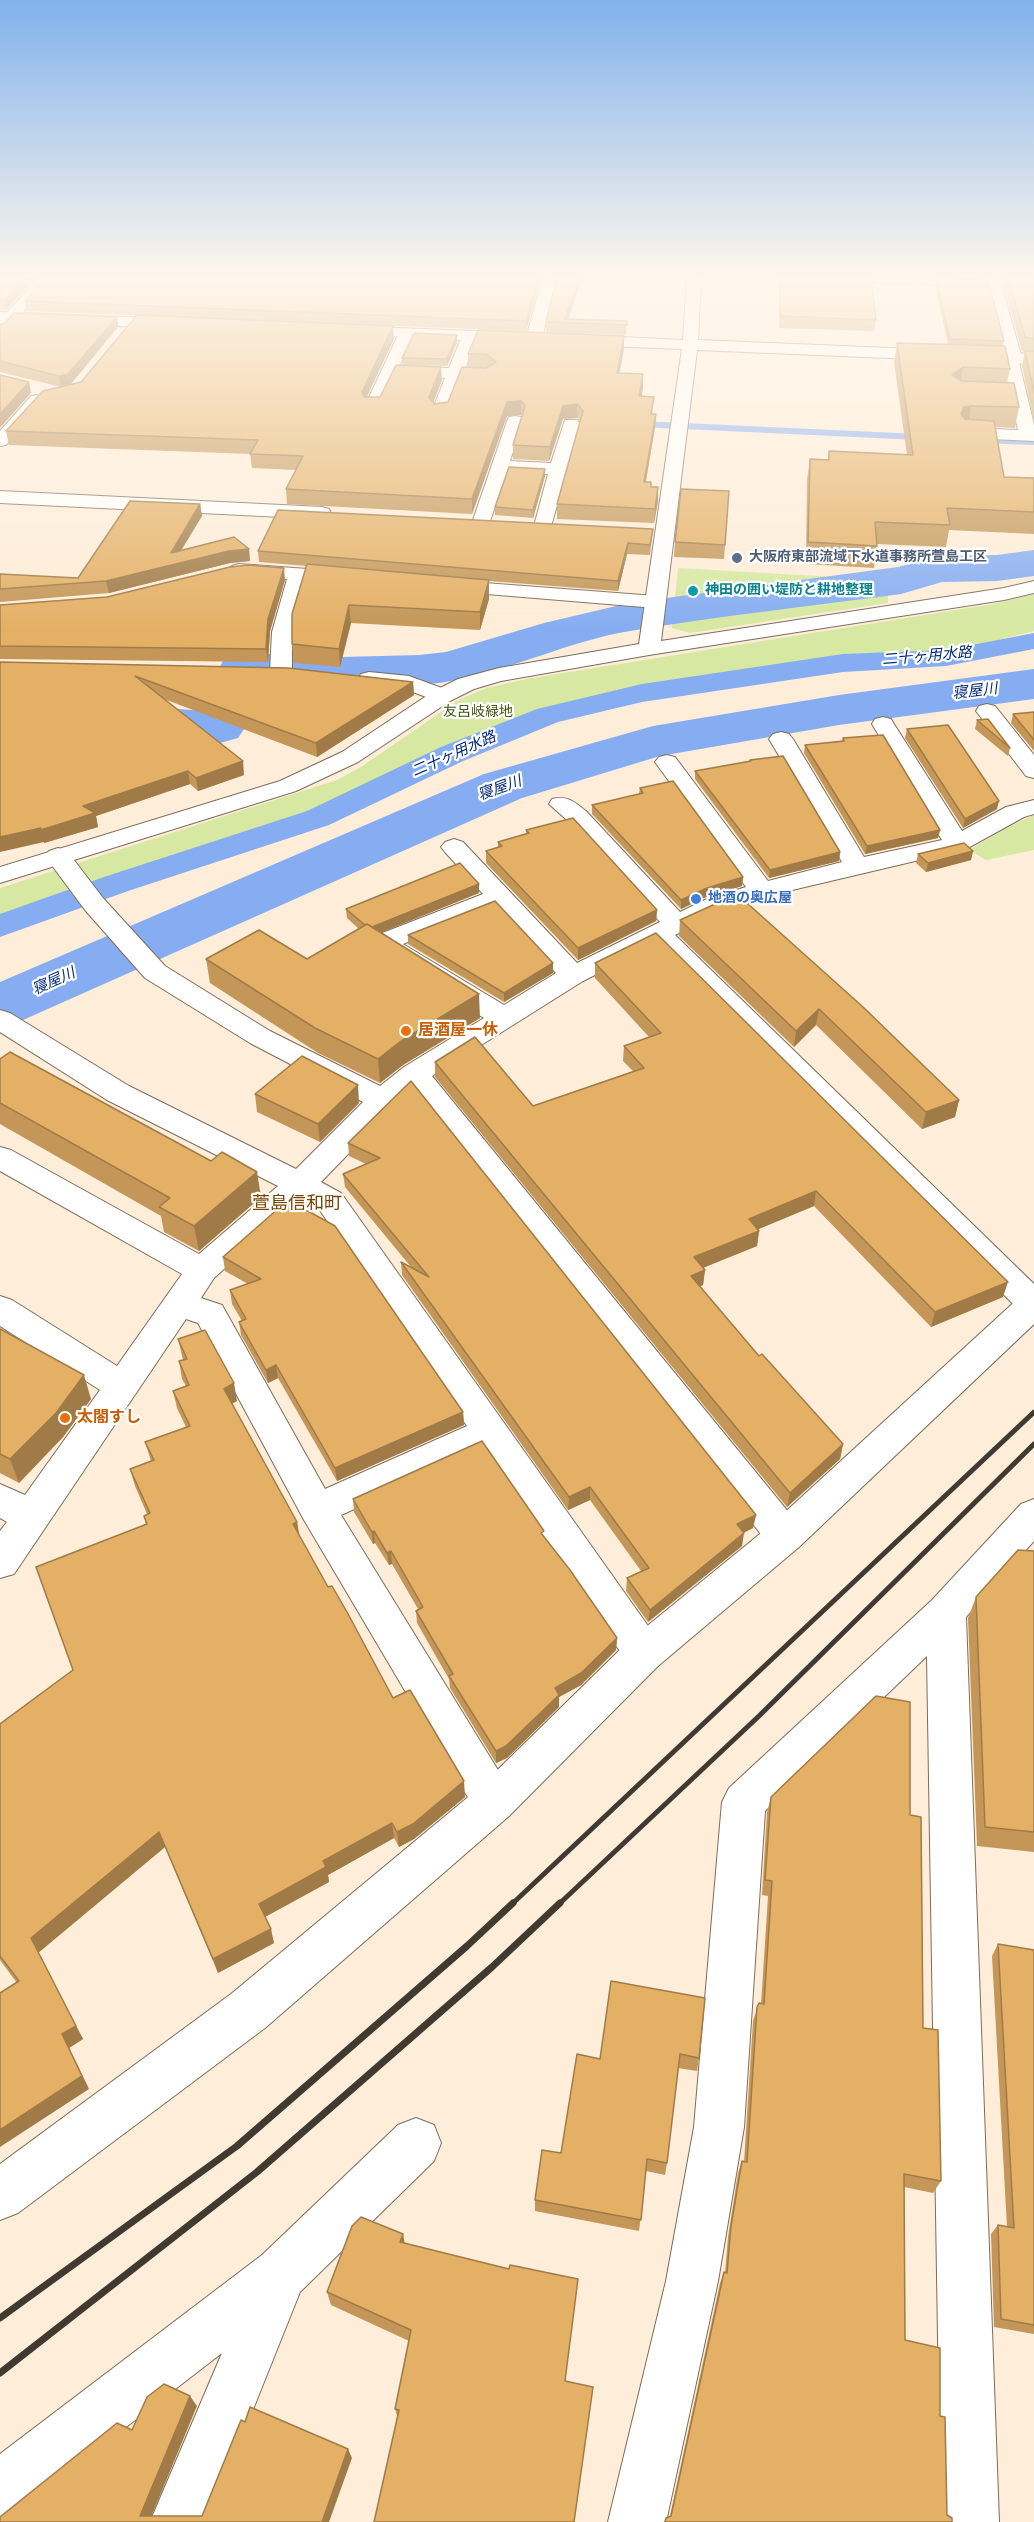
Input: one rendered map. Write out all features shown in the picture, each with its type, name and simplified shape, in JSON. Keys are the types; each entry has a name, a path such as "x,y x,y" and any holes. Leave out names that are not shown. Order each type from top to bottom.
{"street":[{"path":"0,441 39,398 48,395"},
{"path":"373,406 378,395"},
{"path":"440,411 447,395"},
{"path":"649,649 683,395"},
{"path":"968,433 1031,436 1012,395"},
{"path":"481,523 515,421"},
{"path":"523,525 553,526 559,469 571,424"},
{"path":"500,466 559,469"},
{"path":"0,497 338,514"},
{"path":"457,521 502,524"},
{"path":"640,531 663,532"},
{"path":"220,574 249,569 369,580"},
{"path":"258,670 291,671 282,632 299,574"},
{"path":"426,585 656,602"},
{"path":"0,875 62,862 288,786 350,757 442,696 466,684 499,675 649,649 1004,594 1034,587"},
{"path":"344,676 410,683 442,696"},
{"path":"987,711 1034,771"},
{"path":"883,724 957,844"},
{"path":"781,739 857,866"},
{"path":"667,762 762,890"},
{"path":"0,2195 248,2011 494,1802 644,1653 785,1536 1034,1304 667,928 577,816 561,804"},
{"path":"0,1562 202,1270 300,1184 383,1100 414,1074 573,975 716,905 762,890 957,844 1015,812 1034,807"},
{"path":"454,847 573,975"},
{"path":"62,862 94,904 155,972 260,1037 383,1100"},
{"path":"500,897 382,943 505,1018"},
{"path":"2,1021 118,1093 330,1201 644,1653"},
{"path":"414,1074 785,1536"},
{"path":"0,1157 202,1270"},
{"path":"178,1303 210,1314 317,1509 494,1802"},
{"path":"0,1309 123,1387"},
{"path":"317,1509 490,1432"},
{"path":"0,1498 32,1518"},
{"path":"637,2522 692,2281 719,2127 744,1802 946,1612 1034,1515"},
{"path":"946,1612 970,2522"},
{"path":"0,2489 281,2274 416,2143"},
{"path":"179,2522 281,2274"}],"green space":[{"path":"678,568 888,580 888,603 690,633 672,628"},
{"name":"友呂岐緑地","path":"1034,594 1034,631 946,653 831,659 611,694 564,704 522,716 346,798 0,915 0,888 337,780 361,767 460,699 487,688 526,679 993,604"},
{"path":"1034,815 1034,850 986,860 969,850 1008,827"}],"building":[{"path":"0,395 17,395 0,414"},
{"path":"40,395 363,395 364,397 380,397 381,395 430,395 434,404 448,402 451,395 639,395 654,397 651,414 656,414 644,482 651,482 651,487 658,487 655,509 557,504 583,411 577,404 563,406 550,447 513,445 525,406 521,401 507,402 472,499 286,489 303,456 250,454 258,440 6,431"},
{"path":"904,395 1016,395 1019,407 971,406 964,407 961,414 965,419 994,421 1004,477 1034,478 1034,512 947,508 950,525 875,522 877,546 808,542 810,459 829,460 829,451 913,455"},
{"path":"509,467 545,469 533,510 495,507"},
{"path":"681,489 729,491 725,545 675,542"},
{"path":"130,501 200,504 171,553 234,537 249,549 229,551 106,581 0,589 0,574 78,578"},
{"path":"278,510 653,529 650,545 628,543 618,581 258,551"},
{"path":"307,564 489,580 480,612 349,605 339,649 292,644 292,614"},
{"path":"248,565 284,568 268,619 266,649 0,646 0,605 107,597 230,567"},
{"path":"0,662 288,668 413,682 316,743 135,676 243,761 196,778 188,771 83,806 95,813 41,830 41,828 0,837"},
{"path":"1034,712 1034,740 1013,714"},
{"path":"988,719 1010,748 977,720"},
{"path":"948,725 999,801 965,819 907,729"},
{"path":"883,735 940,830 867,846 805,745 844,741 843,738"},
{"path":"783,756 840,852 770,870 695,771"},
{"path":"673,781 743,877 707,888 681,900 592,805 643,793 640,788"},
{"path":"573,818 657,910 578,948 486,851 502,846 498,842 529,833 526,830"},
{"path":"964,843 973,851 928,863 918,854"},
{"path":"460,863 479,884 372,927 365,925 346,909"},
{"path":"737,894 863,1007 959,1100 926,1112 819,1009 796,1031 680,920"},
{"path":"495,901 553,963 504,993 408,935"},
{"path":"367,924 479,994 401,1041 378,1059 315,1028 206,959 259,930 307,959"},
{"path":"656,933 1008,1282 935,1312 816,1191 749,1219 759,1231 694,1257 705,1270 691,1276 759,1356 762,1354 843,1444 790,1493 435,1062 475,1037 533,1106 644,1068 624,1046 661,1033 595,963"},
{"path":"10,1052 211,1161 222,1152 257,1172 194,1226 159,1207 170,1198 0,1103 0,1059"},
{"path":"302,1056 358,1085 318,1124 255,1094"},
{"path":"411,1081 756,1515 737,1524 744,1533 650,1610 627,1578 649,1568 590,1487 569,1497 401,1262 429,1277 343,1174 380,1158 348,1143"},
{"path":"288,1200 335,1226 463,1412 335,1468 276,1365 266,1370 239,1322 246,1319 230,1290 261,1279 223,1257"},
{"path":"0,1329 84,1375 56,1413 10,1459 0,1454"},
{"path":"205,1330 234,1383 224,1389 297,1522 293,1524 328,1587 332,1586 393,1698 410,1690 464,1781 413,1824 397,1832 392,1823 323,1861 326,1867 259,1904 271,1929 213,1959 159,1832 31,1938 76,2026 62,2034 82,2076 0,2130 0,1993 19,1981 0,1956 0,1724 73,1670 36,1567 147,1524 144,1516 150,1513 130,1469 154,1460 145,1442 190,1426 173,1391 189,1385 179,1361 187,1359 178,1339"},
{"path":"482,1441 544,1531 541,1533 617,1638 581,1673 555,1688 559,1695 506,1746 496,1751 449,1676 453,1674 416,1611 423,1607 391,1551 387,1553 353,1499"},
{"path":"1018,1550 1034,1551 1034,1832 985,1827 976,1597"},
{"path":"876,1696 910,1702 910,1815 921,1817 923,2028 938,2030 941,2181 904,2174 905,2340 940,2348 940,2416 945,2417 947,2515 952,2518 952,2522 665,2522 666,2518 671,2516 724,2272 727,2273 731,2226 742,2161 747,2162 757,2007 759,2003 764,2004 772,1881 765,1880 771,1797"},
{"path":"998,1944 1034,1950 1034,2325 1001,2319 998,2225 1014,2228"},
{"path":"611,1981 705,1998 699,2058 680,2054 667,2163 647,2159 641,2220 535,2200 542,2150 561,2153 577,2054 600,2059"},
{"path":"361,2217 403,2234 400,2242 509,2269 510,2265 578,2279 565,2381 593,2387 574,2522 374,2522 399,2410 395,2409 411,2330 327,2292 352,2226"},
{"path":"164,2384 190,2396 140,2516 202,2516 241,2420 245,2422 250,2407 348,2449 322,2522 0,2522 0,2517 117,2423 132,2430 147,2397"}],"waterway":[{"path":"640,424 919,437"},
{"path":"981,440 1034,442"},
{"path":"0,799 103,782 141,768 153,759 178,725 220,727 236,704 242,668 342,672 419,670 451,666 561,633 629,617 901,580 940,569 997,568 1034,563"},
{"name":"二十ヶ用水路","path":"0,926 116,884 318,818 452,754 548,715 642,693 843,663 946,658 1034,641"},
{"name":"寝屋川","path":"0,1006 503,786 653,742 839,710 1034,684"}],"railway":[{"path":"511,1905 1033,1413"},
{"path":"558,1905 759,1716 1034,1444"},
{"path":"0,2318 237,2146 467,1946 513,1903"},
{"path":"0,2373 257,2172 492,1967 560,1903"}],"place":[{"name":"大阪府東部流域下水道事務所萱島工区","path":"737,558"},
{"name":"神田の囲い堤防と耕地整理","path":"693,591"},
{"name":"地酒の奥広屋","path":"696,899"},
{"name":"居酒屋一休","path":"406,1031"},
{"name":"太閤すし","path":"65,1418"}],"district":[{"name":"萱島信和町","path":"297,1205"}]}
